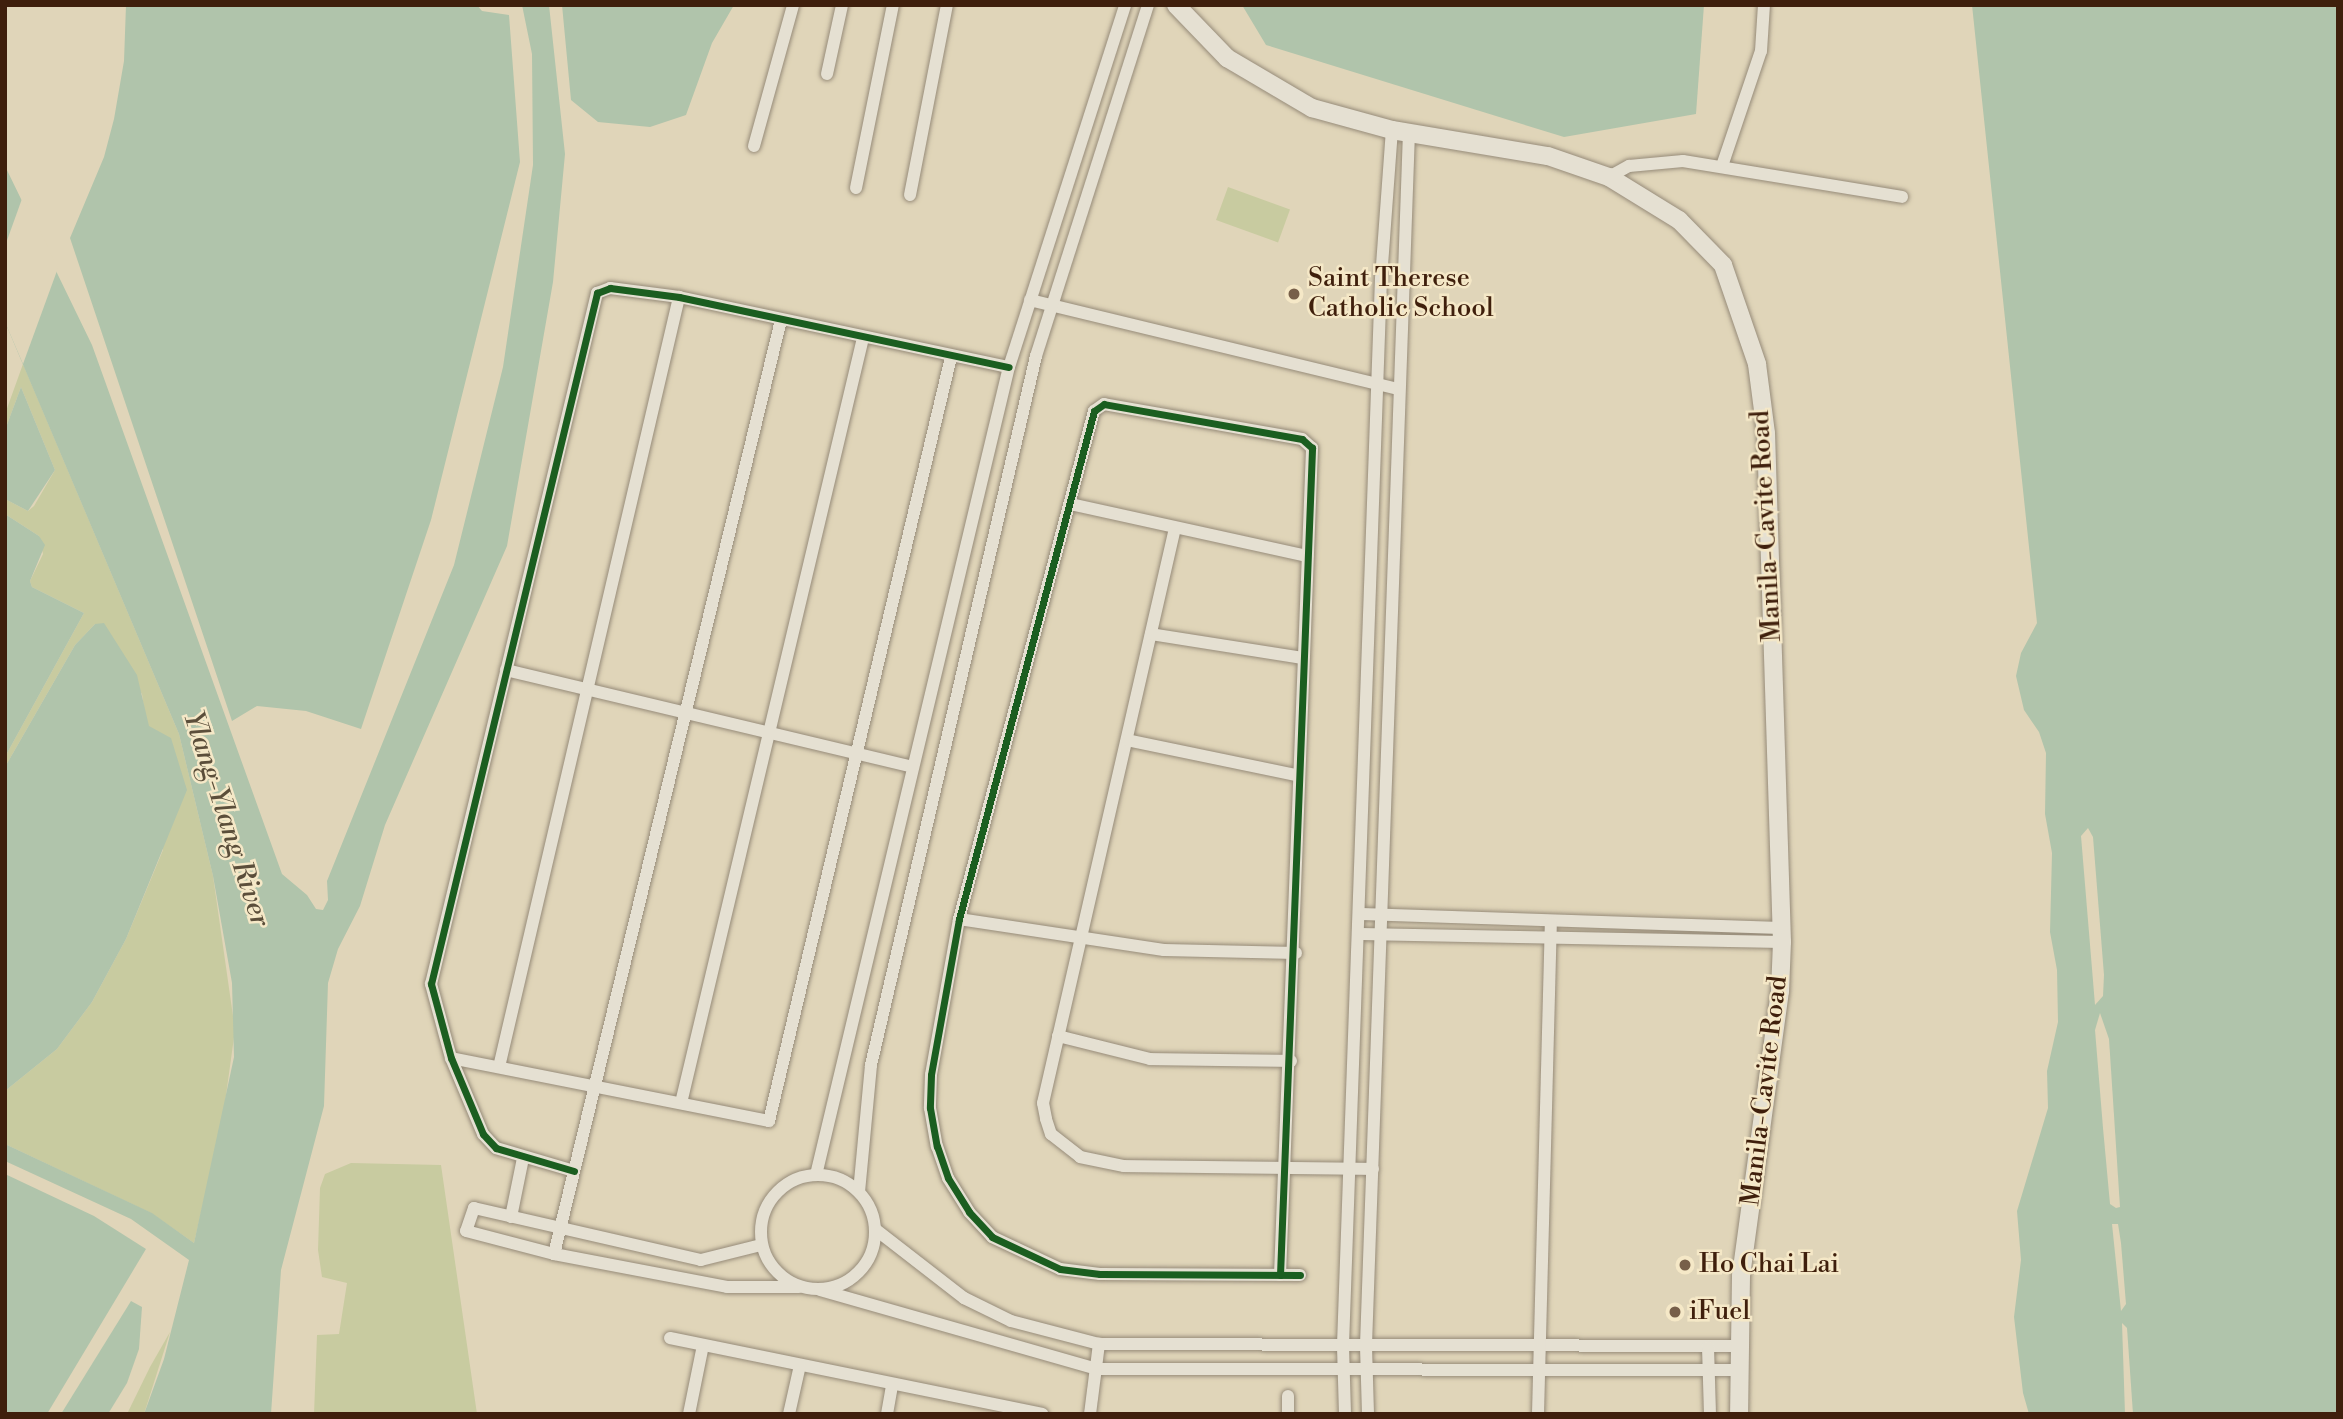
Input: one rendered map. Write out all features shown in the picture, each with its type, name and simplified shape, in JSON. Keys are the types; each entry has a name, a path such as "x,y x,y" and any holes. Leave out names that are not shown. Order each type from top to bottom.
{"main road":[{"name":"Manila-Cavite Road","path":"1176,5 1202,37 1254,78 1312,108 1400,131 1548,156 1609,177 1679,220 1723,265 1757,364 1766,433 1782,935 1780,991 1741,1276 1739,1414"}],"street":[{"path":"754,146 793,5"},
{"path":"827,75 842,5"},
{"path":"856,188 893,5"},
{"path":"911,195 947,5"},
{"path":"817,1175 884,903 912,766 1009,366 1125,5"},
{"path":"859,1192 871,1065 904,908 1036,356 1148,5"},
{"path":"1722,166 1761,51 1764,5"},
{"path":"1345,1414 1343,1345 1362,914 1379,385 1400,131"},
{"path":"1368,1414 1366,1345 1383,934 1398,389 1400,131"},
{"path":"1609,177 1629,166 1683,161 1902,197"},
{"path":"574,1171 496,1148 483,1134 452,1058 431,984 597,293 610,288 679,297 951,357 1009,366"},
{"path":"499,1067 679,297"},
{"path":"1030,300 1053,308 1398,389"},
{"path":"554,1254 780,320"},
{"path":"681,1103 863,338"},
{"path":"452,1058 769,1121 951,357"},
{"path":"1280,1275 1296,953 1296,775 1314,455 1302,439 1104,404 1094,411 959,919 930,1108 948,1178 969,1212 992,1237 1060,1269 1100,1274 1280,1275 1300,1275"},
{"path":"1070,504 1307,556"},
{"path":"1175,528 1043,1104 1051,1134 1080,1157 1124,1166 1373,1169"},
{"path":"1151,634 1303,658"},
{"path":"506,670 586,686 912,766"},
{"path":"1127,740 1296,775"},
{"path":"884,903 904,908"},
{"path":"1362,914 1782,935"},
{"path":"959,919 1080,935 1164,950 1296,953"},
{"path":"1538,1414 1551,922"},
{"path":"1361,934 1550,940 1782,935"},
{"path":"1058,1035 1150,1059 1291,1061"},
{"path":"511,1217 523,1158"},
{"path":"799,1287 775,1270 761,1245 760,1228 772,1197 800,1178 817,1175 847,1182 859,1192 876,1229 964,1298 1011,1321 1099,1344 1739,1346"},
{"path":"761,1245 701,1260 472,1209 467,1234 554,1254 727,1287 799,1287 820,1290 1097,1369 1538,1367 1738,1370"},
{"path":"820,1290 838,1286 866,1264 876,1229"},
{"path":"670,1338 989,1409 1042,1414"},
{"path":"1090,1414 1099,1344"},
{"path":"689,1414 703,1345"},
{"path":"1708,1346 1710,1414"},
{"path":"789,1414 800,1365"},
{"path":"887,1414 892,1386"},
{"path":"1288,1396 1288,1414"}],"shaded area":[{"path":"1228,187 1290,210 1278,242 1216,220"},
{"path":"23,364 179,734 213,876 235,1030 223,1117 194,1243 151,1213 5,1144 5,1091 57,1049 92,1002 126,939 163,850 142,694 95,624 75,645 5,767 5,757 84,613 32,587 30,581 43,554 39,536 5,514 5,499 28,511 34,506 55,470 21,387 5,430 5,414"},
{"path":"351,1163 441,1165 477,1414 314,1414 317,1335 339,1334 347,1283 322,1277 318,1250 320,1188 325,1174"},
{"path":"170,1332 144,1414 127,1414 150,1367"}],"water":[{"path":"126,5 477,5 482,11 509,15 520,162 431,520 361,729 306,711 257,706 232,721 70,238 104,157 114,119 124,61"},
{"name":"Ylang-Ylang River","path":"522,5 549,5 565,154 553,282 507,546 385,825 360,906 338,949 328,983 324,1106 281,1270 271,1414 144,1414 164,1359 189,1260 131,1219 5,1161 5,1144 152,1213 194,1243 234,1057 232,983 213,876 179,734 5,322 5,166 92,345 282,874 307,895 316,909 323,910 328,900 327,881 454,565 503,367 533,165 532,54"},
{"path":"562,5 734,5 712,43 686,115 650,127 598,122 571,100"},
{"path":"1242,5 1704,5 1696,114 1564,137 1266,45"},
{"path":"1972,5 2338,5 2338,1414 2029,1414 2023,1393 2014,1317 2021,1260 2017,1211 2048,1108 2047,1071 2058,1022 2057,970 2050,932 2052,853 2045,814 2046,753 2039,732 2024,710 2016,676 2021,653 2037,623"},
{"path":"21,387 55,470 28,511 5,499 5,430"},
{"path":"5,514 39,536 45,545 30,581 32,587 84,613 5,757"},
{"path":"104,623 137,675 149,726 171,738 187,790 126,939 92,1002 57,1049 5,1091 5,767 75,645 95,624"},
{"path":"5,1174 94,1216 146,1249 47,1414 5,1414"},
{"path":"131,1301 142,1307 139,1349 127,1383 108,1414 61,1414"}],"pier":[{"path":"23,196 58,268 23,364 5,322 5,246"},
{"path":"2088,828 2093,837 2104,975 2103,996 2095,1005 2081,836"},
{"path":"2100,1013 2109,1039 2120,1207 2116,1208 2110,1204 2103,1128 2095,1030"},
{"path":"2112,1224 2118,1224 2121,1243 2126,1304 2121,1311"},
{"path":"2122,1323 2127,1328 2133,1414 2125,1414"}],"cycle path":[{"path":"574,1171 496,1148 483,1134 451,1058 431,984 597,293 610,288 679,297 1009,367"},
{"path":"1280,1275 1312,448 1302,439 1104,404 1094,411 959,919 931,1075 930,1108 937,1146 948,1178 969,1212 992,1237 1060,1269 1100,1274 1300,1275"}],"place":[{"name":"Saint Therese Catholic School","path":"1294,294"},
{"name":"Ho Chai Lai","path":"1685,1265"},
{"name":"iFuel","path":"1675,1312"}]}
